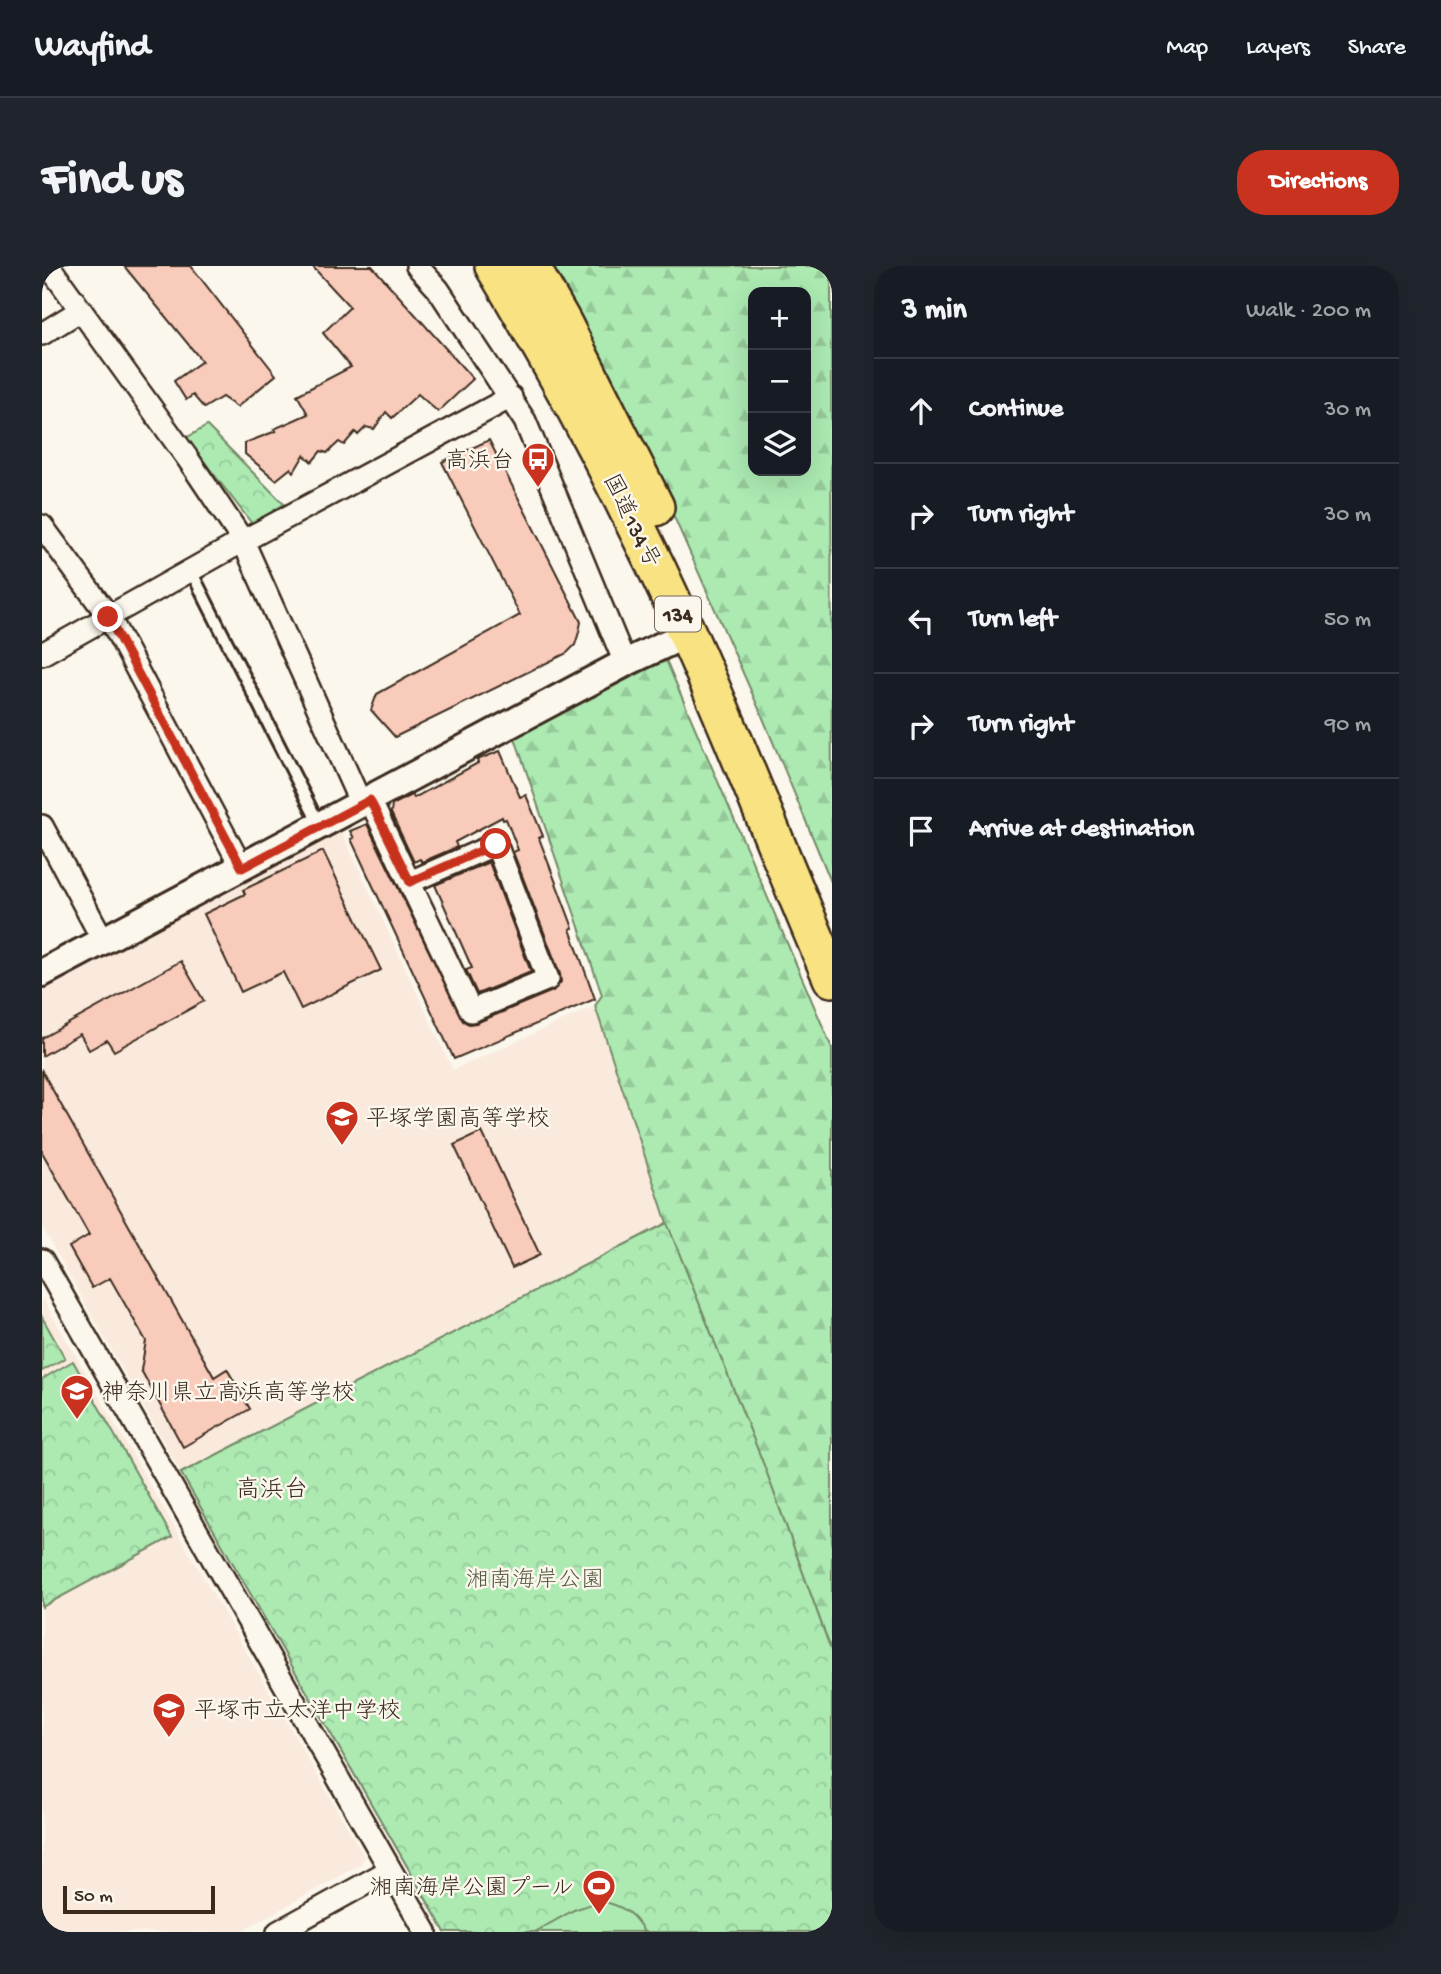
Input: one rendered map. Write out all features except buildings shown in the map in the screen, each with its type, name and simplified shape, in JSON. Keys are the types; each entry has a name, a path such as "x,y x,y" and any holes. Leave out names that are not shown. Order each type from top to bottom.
{"highway":[{"name":"国道134号","path":"494,266 543,348 650,553 687,634 832,978"},
{"name":"国道134号","path":"530,266 569,335 681,561 832,913"}],"street":[{"path":"49,266 188,459 243,541 366,802 410,882 471,1012 548,979 496,844 410,882"},
{"path":"417,266 438,289 525,421 625,663"},
{"path":"42,334 81,310"},
{"path":"42,654 243,541 511,397"},
{"path":"42,526 108,617 242,868"},
{"path":"42,974 625,663 687,634"},
{"path":"42,826 104,942"},
{"path":"42,1260 426,1932"},
{"path":"278,1932 390,1870"}],"lane":[{"path":"191,570 320,826"}],"shaded area":[{"name":"平塚学園高等学校","path":"339,826 453,1070 595,1006 667,1223 181,1473 42,1227 42,989"},
{"name":"平塚市立太洋中学校","path":"42,1297 364,1856 361,1864 240,1932 42,1932"}],"green space":[{"path":"543,266 831,266 832,884 763,718 621,397"},
{"path":"207,426 284,504 253,525 186,438"},
{"path":"666,660 832,1048 832,1653 765,1468 677,1248 445,1932 181,1473 667,1223 595,1006 602,995 514,735"},
{"name":"湘南海岸公園","path":"667,1223 765,1468 832,1653 832,1932 445,1932 181,1473"},
{"path":"42,1317 65,1358 42,1371"},
{"name":"神奈川県立高浜高等学校","path":"73,1361 172,1537 42,1607 42,1379"},
{"name":"湘南海岸公園プール","path":"600,1901 626,1911 644,1932 535,1932 574,1910"}],"place":[{"name":"高浜台","path":"538,489"},
{"name":"平塚学園高等学校","path":"342,1147"},
{"name":"神奈川県立高浜高等学校","path":"77,1421"},
{"name":"平塚市立太洋中学校","path":"169,1739"},
{"name":"湘南海岸公園プール","path":"599,1916"}],"district":[{"name":"高浜台","path":"272,1488"}],"route":[{"path":"108,617 242,868 370,800 410,882 496,844"}]}
